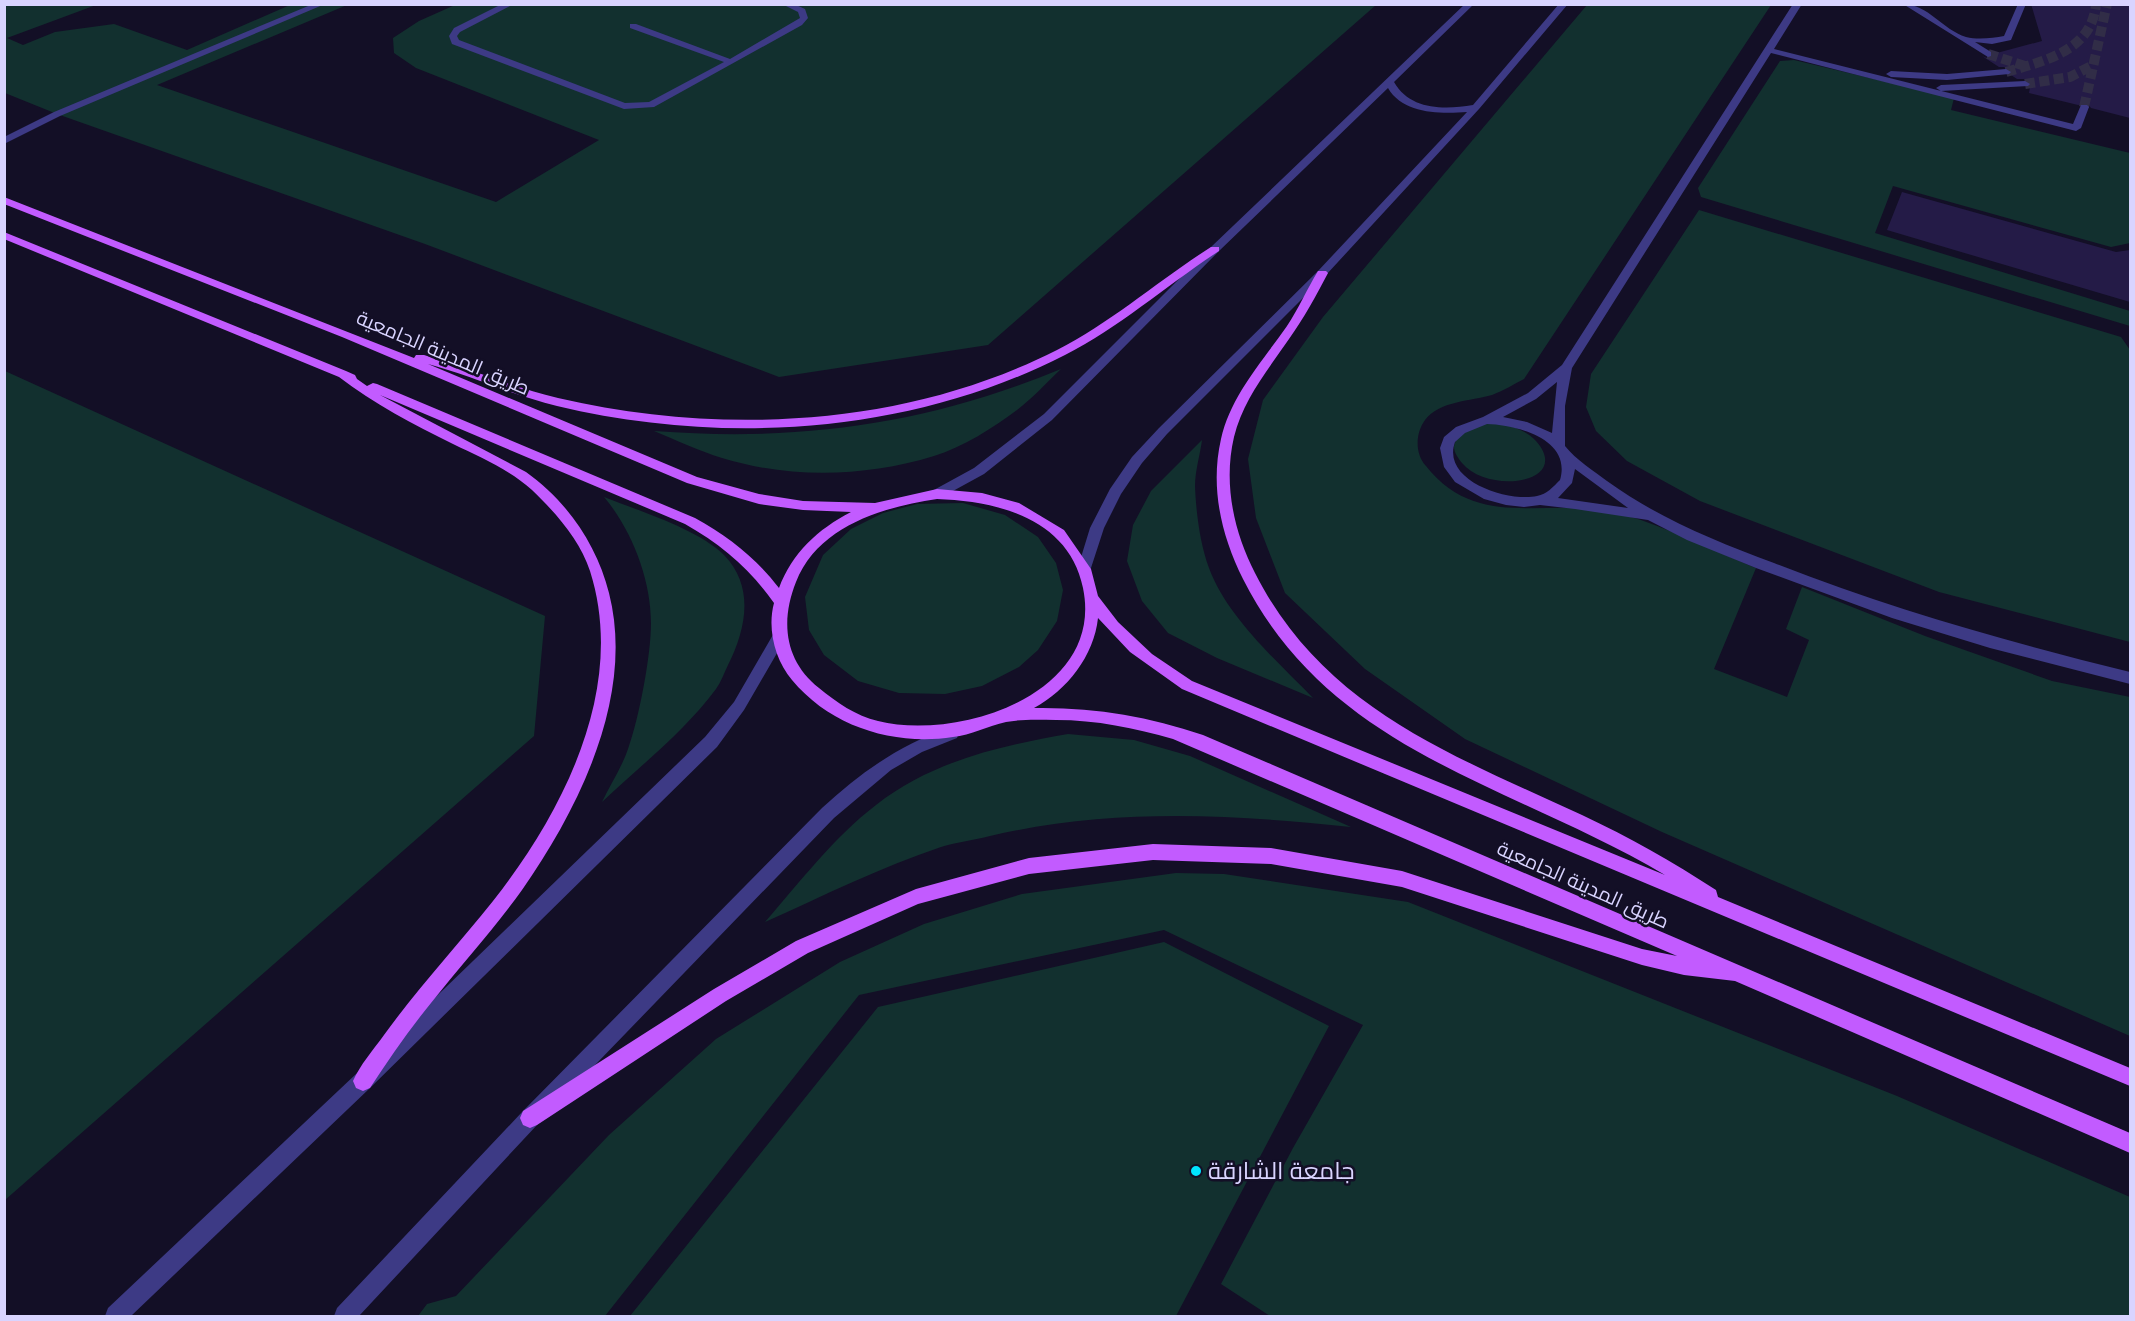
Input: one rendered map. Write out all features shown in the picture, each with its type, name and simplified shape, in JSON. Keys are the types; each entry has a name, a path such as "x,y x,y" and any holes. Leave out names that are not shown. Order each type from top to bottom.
{"main road":[{"name":"طريق المدينة الجامعية","path":"4,200 386,351 681,476 732,495 776,504 824,508 873,507"},
{"path":"4,235 690,520 717,535 742,554 763,575 780,600"},
{"path":"386,351 472,373 557,402 625,415 680,422 737,424 795,423 853,416 910,406 964,392 1014,374 1059,354 1099,332 1171,278 1215,249"},
{"path":"1322,273 1306,305 1250,387 1233,420 1224,457 1223,497 1232,540 1252,585 1282,630 1323,675 1375,718 1437,756 1648,856 1690,881 1730,910"},
{"path":"342,374 387,404 511,468 560,510 580,536 595,565 605,597 609,632 609,671 602,712 567,801 540,849 407,1020 363,1082"},
{"path":"937,494 968,495 997,500 1024,510 1060,534 1084,567 1093,600 1089,633 1073,665 1045,693 1008,716 963,729 916,733 871,726 832,709 806,689 788,664 778,637 780,600 798,562 830,530 873,507 904,498 937,494"},
{"name":"طريق المدينة الجامعية","path":"1093,600 1110,624 1131,646 1156,667 1187,685 2130,1077"},
{"name":"طريق المدينة الجامعية","path":"1008,716 1046,712 1084,713 1123,718 1188,737 2130,1143"},
{"path":"530,1118 720,995 802,947 916,897 1029,866 1153,852 1271,856 1324,864 1402,879 1642,957 1733,973"}],"street":[{"path":"4,134 48,118 321,4"},
{"path":"510,4 457,30 453,36 455,42 624,106 651,105 799,23 804,18 802,11 786,4"},
{"path":"937,494 979,471 1048,417 1215,249 1470,4"},
{"path":"1084,567 1097,528 1115,492 1137,460 1171,423 1322,273 1476,106 1564,4"},
{"path":"1654,518 1595,507 1536,501 1514,502 1491,497 1470,488 1455,474 1446,460 1446,445 1454,433 1468,424 1487,420 1532,396 1566,368 1798,4"},
{"path":"1907,4 1988,54"},
{"path":"1964,39 1992,41 2008,38 2022,4"},
{"path":"633,26 731,62"},
{"path":"1769,50 2076,128 2084,106"},
{"path":"1844,69 1947,77 2006,72"},
{"path":"1390,82 1402,98 1421,106 1456,110 1476,106"},
{"path":"1920,89 2025,84"},
{"path":"4,141 48,118"},
{"path":"1536,501 1554,494 1566,483 1569,469 1561,450 1557,418 1566,368"},
{"path":"1487,420 1519,423 1547,436 1599,481 1654,518 1761,564 1860,602 1957,633 2130,678"},
{"path":"116,1317 363,1082 711,742 739,706 778,637"},
{"path":"345,1317 530,1118 864,779 928,740 963,729"}],"green space":[{"path":"4,5 96,5 7,38 23,45 55,32 114,24 187,50 290,5 347,5 157,85 496,202 599,140 416,68 394,53 393,38 419,21 455,5 1376,5 988,345 779,377 425,244 57,114 5,93"},
{"path":"1587,5 1771,5 1524,379 1492,395 1447,405 1431,414 1419,431 1418,450 1422,461 1447,487 1470,500 1494,506 1599,509 1625,515 1756,568 1714,669 1787,697 1809,640 1786,629 1802,587 1925,636 2052,681 2130,697 2130,1036 1662,832 1465,739 1365,669 1285,593 1256,518 1248,459 1263,400 1323,317"},
{"path":"1794,60 1954,98 1951,110 2130,153 2130,243 2111,247 1893,186 1875,233 2130,311 2130,326 1701,197 1698,188 1780,61"},
{"path":"1699,210 2121,337 2130,350 2130,642 1939,592 1700,501 1627,461 1596,431 1586,407 1591,374"},
{"path":"1061,369 1023,405 998,424 956,448 908,463 881,468 828,473 775,470 722,458 654,431 760,434 861,425 961,404"},
{"path":"5,371 545,616 534,736 5,1200"},
{"path":"1481,423 1511,426 1530,436 1545,455 1544,467 1536,475 1523,480 1490,479 1474,473 1459,460 1454,445 1459,434"},
{"path":"1202,440 1195,486 1197,517 1209,568 1217,586 1240,621 1313,698 1217,658 1168,633 1142,601 1127,561 1133,525 1151,491"},
{"path":"604,497 684,529 713,546 734,567 744,594 744,608 739,637 716,689 676,734 602,802 623,762 632,736 647,669 651,623 648,590 638,556 623,525"},
{"path":"963,503 1005,515 1038,537 1056,563 1063,590 1057,621 1038,650 1019,667 982,686 945,694 899,693 858,681 824,655 809,630 805,597 823,555 851,529 883,513 917,504"},
{"path":"1068,734 1134,740 1190,756 1351,827 1260,819 1170,816 1125,817 1035,827 941,847 874,873 765,922 846,831 876,805 898,790 943,766 992,750"},
{"path":"1176,873 1224,874 1408,902 1897,1096 2130,1197 2130,1316 1270,1316 1221,1284 1293,1148 1363,1025 1164,930 859,995 605,1316 418,1316 427,1304 456,1296 609,1135 716,1039 840,962 924,924 1022,894"},
{"path":"1164,942 1329,1026 1176,1316 630,1316 878,1007"}],"building":[{"path":"2031,4 2130,4 2130,118 2091,108 2087,103 2078,105 2029,93 2031,82 2017,79 2011,75 2012,70 1999,67 1982,56 1989,59 1993,57 1993,54 2042,41"},
{"path":"1902,192 2116,252 2130,250 2130,302 1887,230"}],"tunnel":[{"path":"2006,72 2050,58 2076,43 2086,33 2093,20 2096,4"},
{"path":"2084,107 2107,4"},
{"path":"1988,54 2025,66"},
{"path":"2025,84 2070,77 2093,65"}],"place":[{"name":"جامعة الشارقة","path":"1196,1171"}]}
